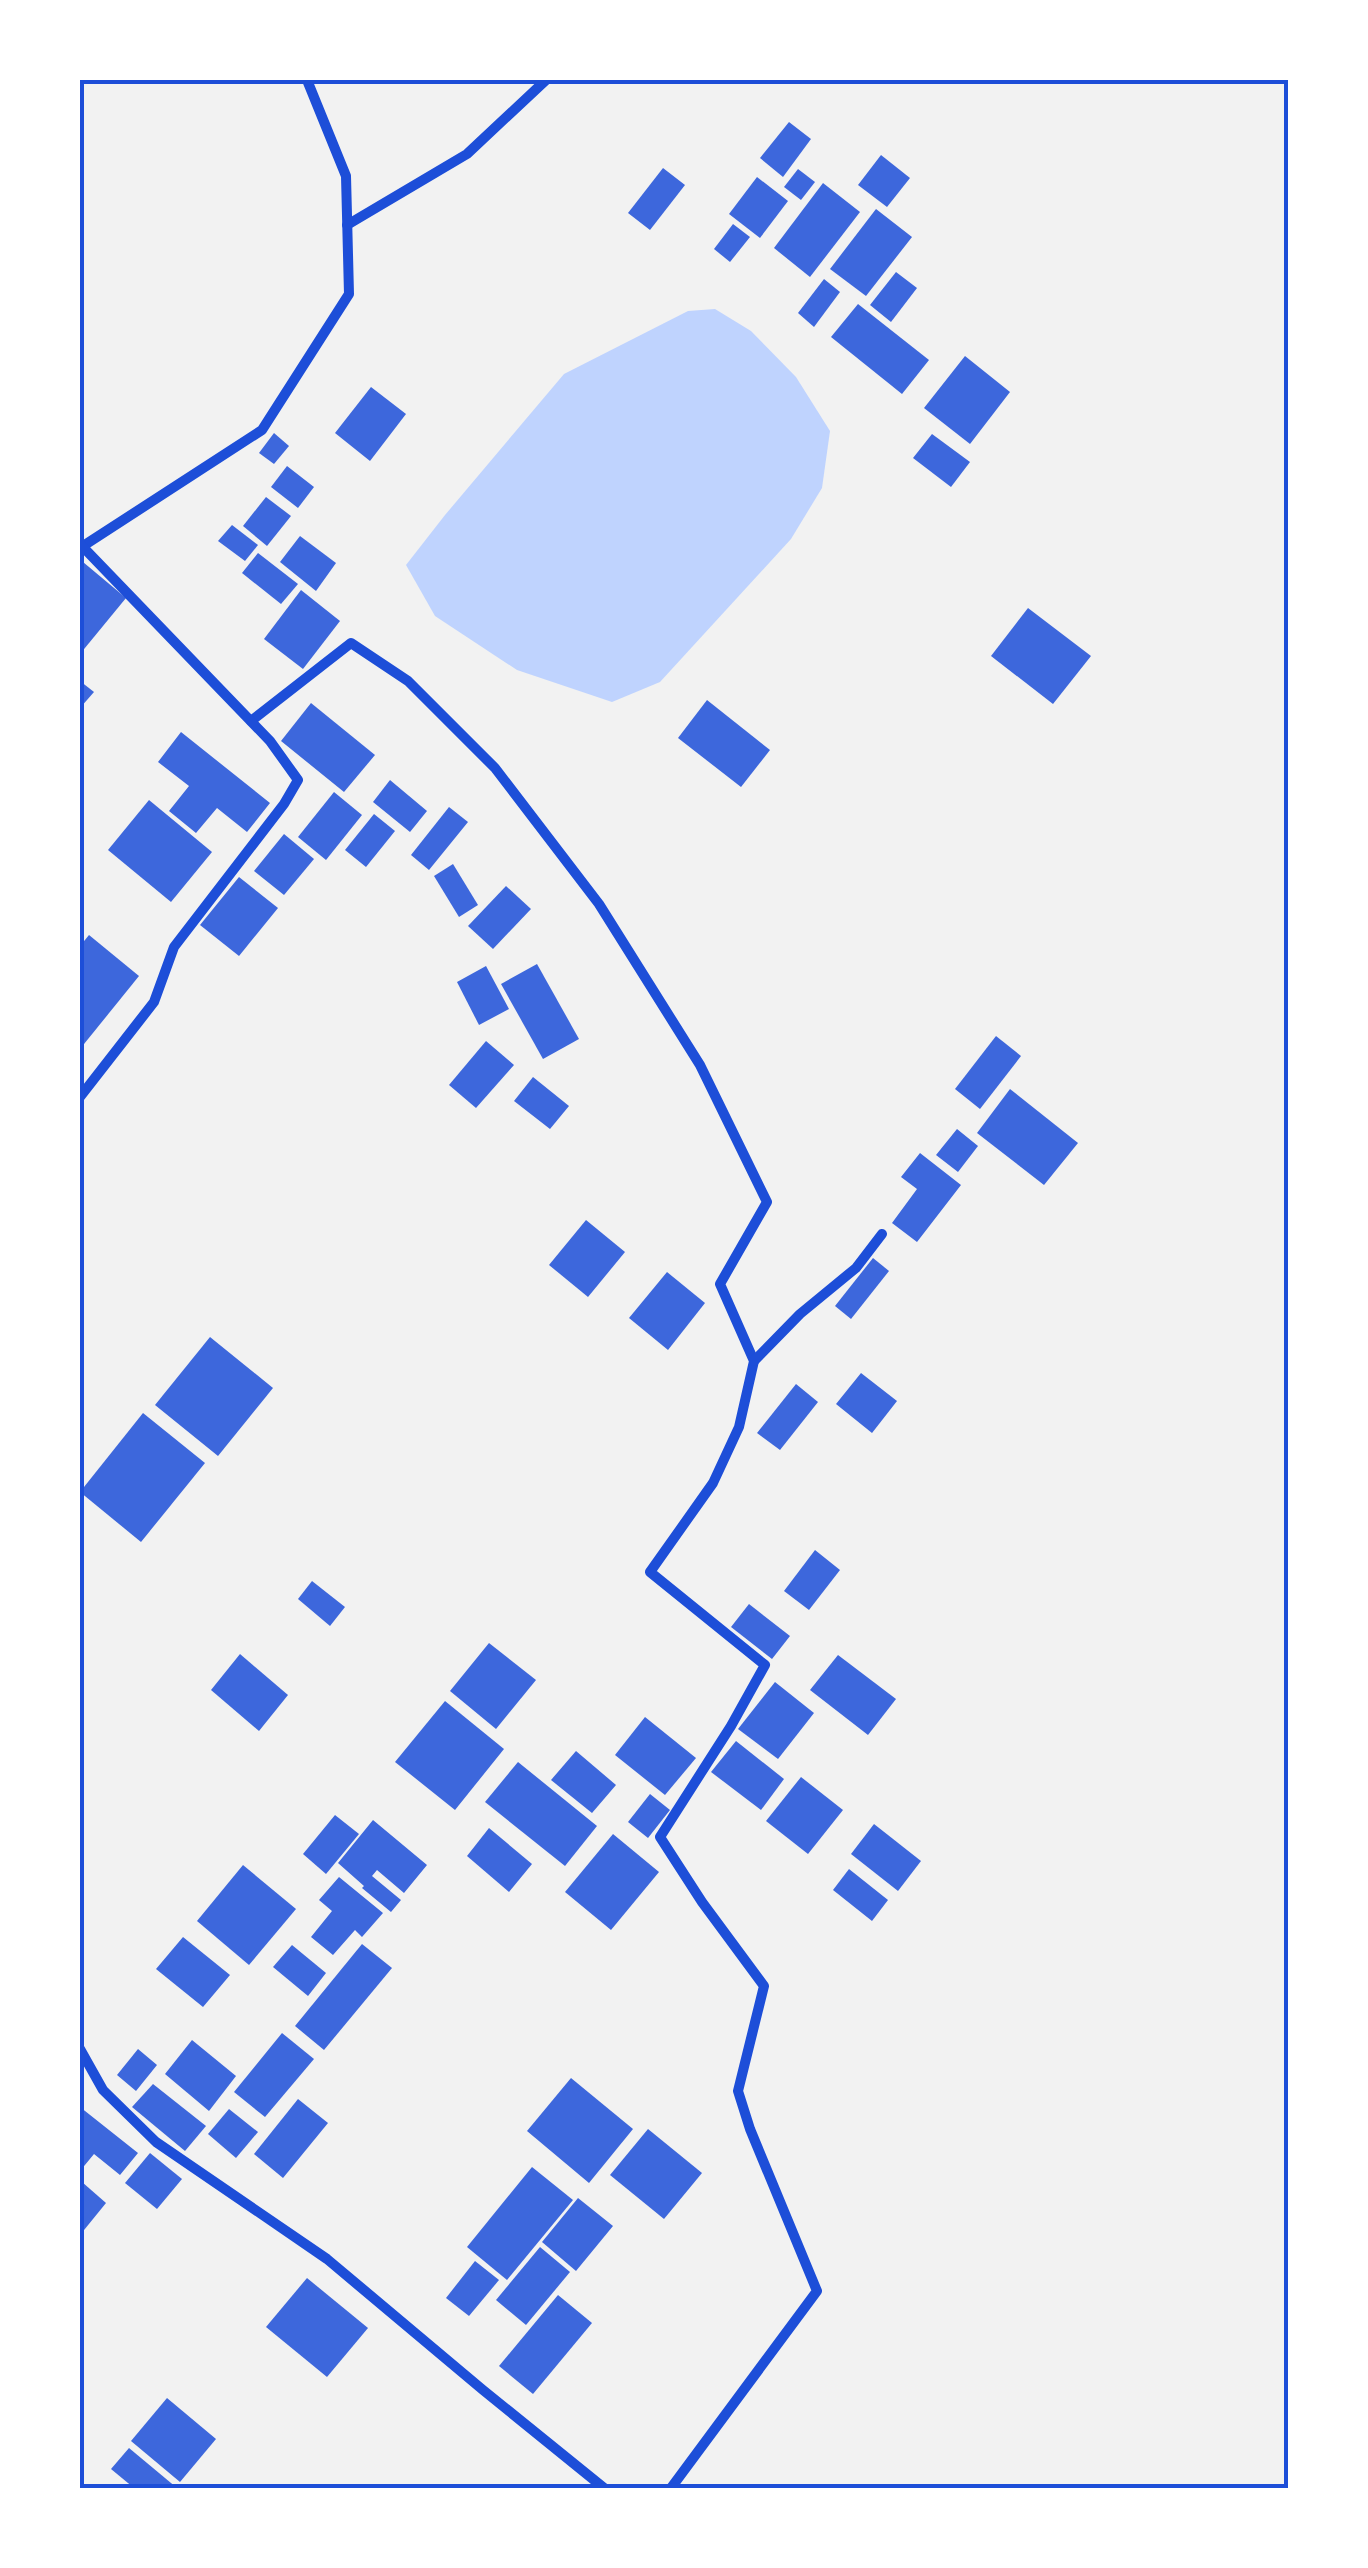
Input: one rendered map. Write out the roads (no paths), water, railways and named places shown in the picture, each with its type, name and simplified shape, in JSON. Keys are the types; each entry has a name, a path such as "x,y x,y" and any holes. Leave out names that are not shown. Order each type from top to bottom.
{"street":[{"path":"80,1098 154,1002 174,948 298,780 251,721 81,548 262,430 349,294 346,176 308,80"},
{"path":"347,226 467,154 546,80"},
{"path":"251,721 352,643 408,682 494,768 599,904 640,968 700,1065 766,1202 720,1284 754,1361"},
{"path":"671,2488 817,2290 738,2092 764,1986 660,1838 765,1666 650,1572 713,1483 739,1427 754,1361 800,1314 856,1268 882,1234"},
{"path":"80,2049 102,2090 156,2142 327,2260 604,2488"}],"water":[{"path":"715,309 751,331 796,377 830,431 822,488 791,539 660,682 612,702 517,670 435,616 406,565 564,374 688,311"}]}
